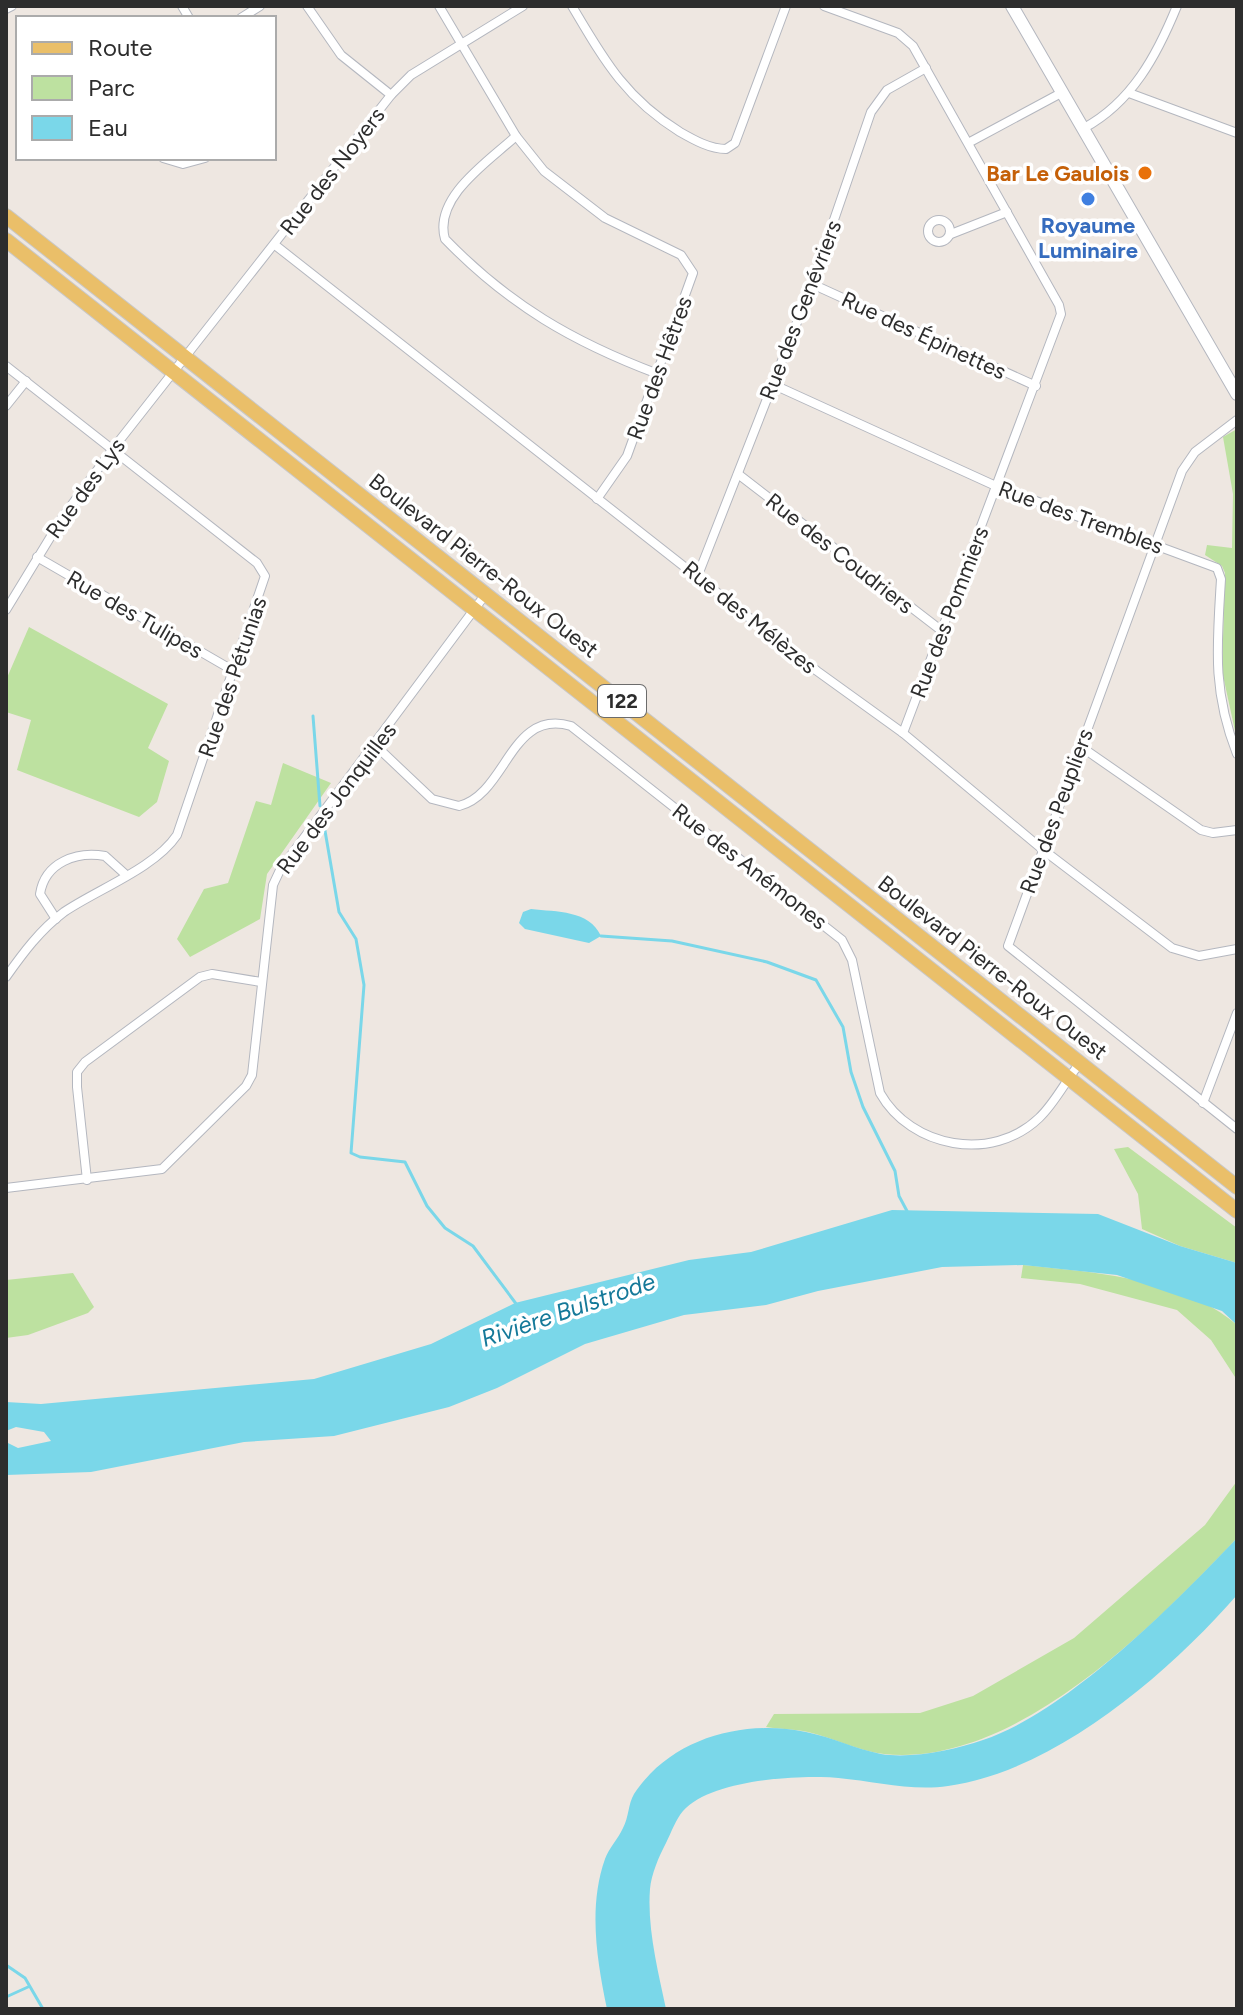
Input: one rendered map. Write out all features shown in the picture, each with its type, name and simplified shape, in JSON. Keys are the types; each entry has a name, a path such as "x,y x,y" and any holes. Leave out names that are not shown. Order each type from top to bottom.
{"main road":[{"name":"Boulevard Pierre-Roux Ouest","path":"6,216 1237,1187"},
{"name":"Boulevard Pierre-Roux Ouest","path":"6,240 1237,1211"}],"street":[{"path":"6,9 12,6"},
{"path":"307,6 341,55 391,95"},
{"name":"Rue des Hêtres","path":"439,6 516,136 544,171 575,198 632,234 688,260 693,273 627,456 597,499"},
{"name":"Rue des Noyers","path":"174,373 391,95 411,75 523,6"},
{"path":"572,6 606,62 636,102 689,138 717,149 726,149 735,143 786,6"},
{"name":"Rue des Pommiers","path":"824,6 898,33 913,46 970,142 1059,305 1060,323 903,733"},
{"path":"1012,6 1237,394"},
{"path":"1084,128 1129,93 1159,47 1177,6"},
{"name":"Rue des Genévriers","path":"698,575 812,284 878,99 926,68"},
{"path":"970,142 1063,92"},
{"path":"1129,93 1237,133"},
{"path":"516,136 453,198 443,215 445,239 533,314 559,332 658,374"},
{"path":"170,160 183,164 198,160"},
{"path":"951,234 1007,212"},
{"name":"Rue des Mélèzes","path":"275,245 817,671 903,733 1042,849 1172,948 1199,956 1237,949"},
{"name":"Rue des Épinettes","path":"812,284 1036,386"},
{"name":"Rue des Pétunias","path":"6,366 263,569 265,583 177,835 165,850 56,919 42,931 6,977"},
{"name":"Rue des Lys","path":"6,610 37,557 112,450 174,373"},
{"path":"6,406 26,381"},
{"name":"Rue des Trembles","path":"772,384 998,487 1219,570 1216,673 1227,728 1237,754"},
{"name":"Rue des Peupliers","path":"1237,420 1188,461 1009,940 1010,951 1237,1129"},
{"name":"Rue des Coudriers","path":"738,474 942,631"},
{"name":"Rue des Tulipes","path":"37,557 234,671"},
{"name":"Rue des Jonquilles","path":"6,1188 162,1169 246,1086 252,1075 273,885 280,870 485,595"},
{"name":"Rue des Anémones","path":"375,745 432,799 459,806 477,798 528,732 552,724 571,726 842,940 852,960 880,1093 892,1112 919,1134 942,1142 964,1143 995,1141 1009,1136 1040,1118 1080,1063"},
{"path":"1080,746 1201,830 1213,833 1237,830"},
{"path":"56,919 40,894 50,870 62,862 91,854 105,856 125,874"},
{"path":"87,1180 77,1087 77,1072 85,1062 200,977 212,974 261,982"},
{"path":"1203,1103 1237,1013"}],"green space":[{"path":"1237,429 1237,740 1222,671 1225,573 1222,566 1205,555 1207,545 1232,548 1233,494 1223,437"},
{"path":"29,627 168,704 148,748 169,761 157,802 139,817 17,770 31,720 6,712 6,680"},
{"path":"283,763 331,783 267,874 260,919 190,957 177,939 204,889 228,883 256,801 271,805"},
{"path":"1128,1147 1237,1228 1237,1263 1180,1246 1142,1229 1138,1194 1114,1149"},
{"path":"1023,1265 1136,1280 1164,1287 1215,1309 1237,1325 1237,1380 1211,1340 1177,1310 1080,1284 1021,1278"},
{"path":"73,1273 94,1307 88,1313 28,1335 6,1338 6,1280"},
{"path":"1237,1481 1237,1538 1124,1648 1079,1684 1032,1715 983,1738 933,1752 884,1754 808,1732 766,1727 774,1714 920,1713 973,1696 1074,1638 1205,1525"}],"water":[{"path":"531,909 580,917 596,927 601,936 589,943 525,929 519,923 523,912"},
{"name":"Rivière Bulstrode","path":"892,1210 1098,1214 1180,1246 1237,1263 1237,1325 1222,1311 1117,1275 1023,1265 942,1267 818,1291 766,1305 684,1315 585,1344 497,1388 449,1407 334,1436 244,1442 91,1472 6,1475 6,1442 18,1448 51,1441 44,1432 16,1427 6,1431 6,1402 41,1404 314,1379 431,1344 515,1303 689,1260 751,1252"},
{"path":"1237,1538 1237,1595 1178,1656 1143,1686 1068,1740 1029,1761 988,1777 948,1786 901,1786 821,1777 788,1778 728,1787 695,1801 676,1822 658,1860 651,1884 652,1934 666,2009 607,2009 596,1934 600,1877 607,1855 625,1824 634,1794 649,1775 668,1759 710,1737 758,1728 806,1732 872,1752 893,1755 932,1753 983,1740 1016,1726 1085,1680 1152,1623"}],"waterway":[{"path":"313,716 320,806"},
{"name":"Rivière Bulstrode","path":"324,825 339,912 356,939 364,985 351,1153 360,1157 405,1162 427,1206 445,1228 473,1246 517,1305"},
{"path":"601,936 672,941 767,962 816,980 843,1027 851,1072 863,1107 895,1171 899,1196 907,1211"},
{"path":"6,1965 25,1978 43,2009"},
{"path":"6,1997 28,1987"}],"place":[{"name":"Bar Le Gaulois","path":"1145,173"},
{"name":"Royaume Luminaire","path":"1088,199"}]}
